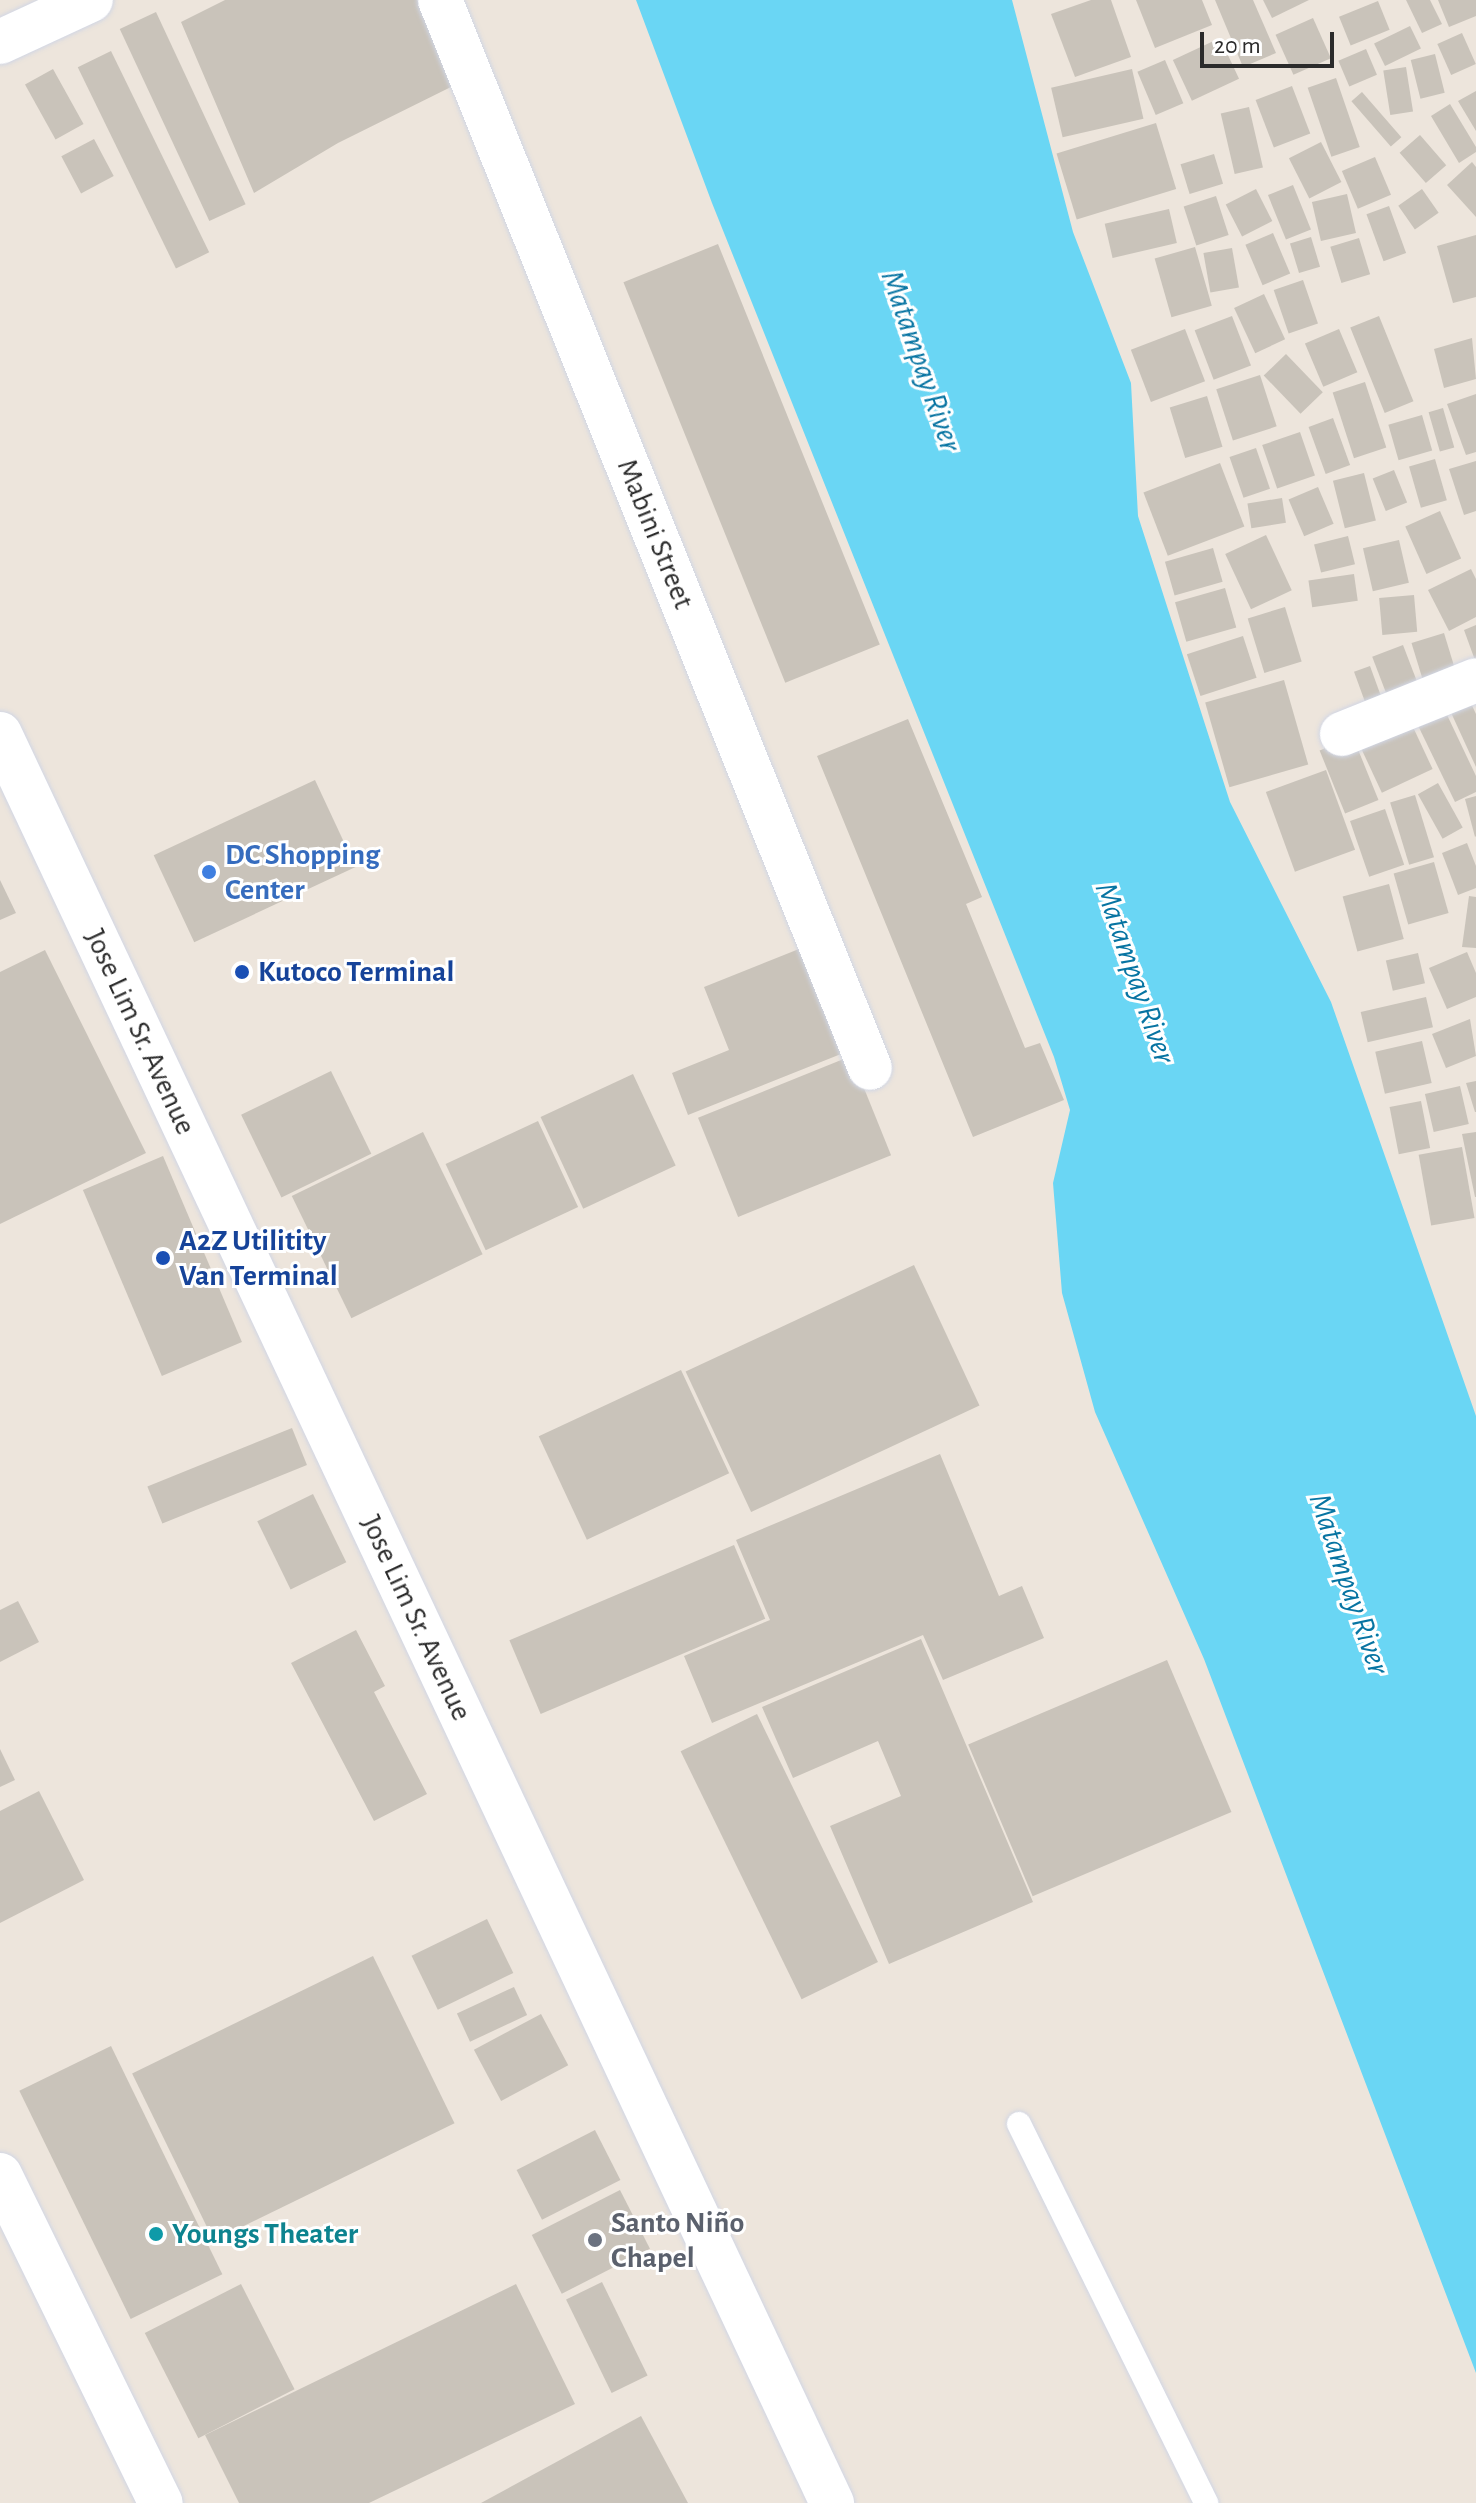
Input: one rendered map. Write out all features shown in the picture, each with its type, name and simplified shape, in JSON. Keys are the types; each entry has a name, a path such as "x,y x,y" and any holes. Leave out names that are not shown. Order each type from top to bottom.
{"main road":[{"path":"0,42 91,0"},
{"name":"Mabini Street","path":"440,0 870,1068"},
{"path":"1342,734 1476,680"},
{"name":"Jose Lim Sr. Avenue","path":"0,734 832,2503"},
{"path":"0,2175 161,2503"}],"lane":[{"path":"1019,2124 1206,2503"}],"water":[{"name":"Matampay River","path":"636,0 1012,0 1073,232 1131,383 1138,516 1230,802 1331,1002 1476,1416 1476,2373 1204,1659 1095,1412 1062,1293 1053,1183 1070,1110 1054,1057 712,203"}],"building":[{"path":"225,0 419,0 461,82 338,143 254,193 181,22"},
{"path":"1091,0 1111,0 1131,57 1075,77 1051,14"},
{"path":"1136,0 1202,0 1212,25 1155,48"},
{"path":"1215,0 1253,0 1276,53 1243,67"},
{"path":"1263,0 1309,0 1272,18"},
{"path":"1406,0 1430,0 1442,24 1422,33"},
{"path":"1438,0 1476,0 1476,16 1449,27"},
{"path":"1378,1 1390,30 1351,45 1339,17"},
{"path":"156,12 246,204 209,221 120,29"},
{"path":"1313,18 1331,58 1293,75 1276,35"},
{"path":"1410,26 1421,48 1385,66 1374,44"},
{"path":"1462,33 1476,64 1451,75 1437,44"},
{"path":"1220,38 1239,79 1192,101 1173,60"},
{"path":"1366,49 1377,75 1349,86 1338,61"},
{"path":"111,51 209,252 176,269 78,67"},
{"path":"1435,54 1445,93 1420,99 1411,60"},
{"path":"1165,60 1183,103 1156,115 1137,72"},
{"path":"1406,67 1413,111 1390,115 1383,71"},
{"path":"53,69 84,124 56,140 25,85"},
{"path":"1132,69 1143,119 1063,137 1051,88"},
{"path":"1336,78 1360,147 1331,157 1308,88"},
{"path":"1292,86 1310,134 1274,148 1256,100"},
{"path":"1476,91 1476,131 1458,101"},
{"path":"1362,92 1401,137 1391,146 1351,101"},
{"path":"1450,104 1476,147 1476,152 1459,163 1431,116"},
{"path":"1249,107 1263,167 1235,174 1221,114"},
{"path":"1156,123 1176,189 1077,219 1057,153"},
{"path":"1420,135 1446,165 1426,183 1400,153"},
{"path":"94,139 114,176 81,193 61,156"},
{"path":"1321,142 1341,182 1309,198 1289,158"},
{"path":"1214,154 1223,184 1190,194 1181,164"},
{"path":"1375,157 1391,195 1358,209 1342,171"},
{"path":"1472,162 1476,167 1476,217 1447,185"},
{"path":"1293,185 1311,230 1286,240 1268,195"},
{"path":"1256,189 1272,221 1242,237 1226,204"},
{"path":"1422,189 1439,213 1415,229 1398,206"},
{"path":"1347,194 1356,233 1321,241 1312,202"},
{"path":"1216,196 1229,235 1196,245 1184,207"},
{"path":"1389,206 1406,253 1384,261 1366,214"},
{"path":"1169,209 1177,243 1113,258 1105,224"},
{"path":"1273,233 1290,274 1263,285 1245,245"},
{"path":"1476,235 1476,297 1453,303 1437,246"},
{"path":"1311,237 1320,267 1299,273 1290,243"},
{"path":"1359,238 1370,274 1341,283 1330,247"},
{"path":"718,244 880,645 785,683 623,282"},
{"path":"1195,247 1212,306 1171,317 1155,259"},
{"path":"1232,248 1239,287 1210,292 1203,253"},
{"path":"1303,280 1318,323 1289,334 1274,290"},
{"path":"1264,294 1285,339 1255,353 1234,308"},
{"path":"1232,316 1251,365 1214,380 1195,330"},
{"path":"1379,316 1413,401 1385,413 1350,328"},
{"path":"1185,329 1205,381 1151,402 1131,350"},
{"path":"1339,329 1357,372 1323,387 1305,343"},
{"path":"1472,338 1476,379 1444,388 1434,349"},
{"path":"1286,354 1323,392 1301,414 1264,376"},
{"path":"1260,375 1277,426 1233,441 1216,389"},
{"path":"1365,382 1386,448 1354,458 1333,393"},
{"path":"1476,394 1476,452 1466,455 1447,404"},
{"path":"1207,396 1222,447 1185,458 1170,407"},
{"path":"1443,408 1454,447 1440,452 1429,412"},
{"path":"1422,415 1432,451 1399,460 1388,425"},
{"path":"1333,418 1350,465 1326,474 1309,427"},
{"path":"1300,432 1315,475 1277,489 1262,445"},
{"path":"1256,448 1270,489 1244,498 1230,457"},
{"path":"1435,459 1447,500 1421,508 1409,466"},
{"path":"1476,461 1476,511 1464,515 1449,469"},
{"path":"1220,463 1244,526 1168,556 1143,492"},
{"path":"1394,470 1407,502 1386,511 1373,479"},
{"path":"1364,473 1376,521 1345,528 1333,481"},
{"path":"1318,487 1334,524 1304,536 1289,500"},
{"path":"1282,498 1286,523 1251,528 1247,503"},
{"path":"1440,511 1461,559 1426,574 1405,526"},
{"path":"1266,535 1292,590 1251,609 1225,554"},
{"path":"1348,536 1355,564 1321,573 1314,544"},
{"path":"1399,540 1409,583 1373,591 1363,548"},
{"path":"1213,548 1223,582 1175,595 1165,562"},
{"path":"1471,569 1476,579 1476,617 1449,631 1428,590"},
{"path":"1354,574 1358,601 1312,607 1308,580"},
{"path":"1225,588 1236,627 1186,642 1175,602"},
{"path":"1414,595 1417,632 1382,635 1379,598"},
{"path":"1285,607 1302,662 1264,673 1248,618"},
{"path":"1476,625 1476,663 1464,630"},
{"path":"1444,633 1458,679 1426,689 1411,643"},
{"path":"1243,636 1257,678 1200,696 1187,654"},
{"path":"1403,645 1421,692 1390,704 1372,657"},
{"path":"1370,666 1385,708 1369,714 1354,672"},
{"path":"1284,680 1308,765 1229,787 1205,703"},
{"path":"1468,697 1476,714 1476,767 1448,706"},
{"path":"1439,698 1476,776 1476,792 1455,802 1411,711"},
{"path":"1406,712 1433,769 1382,793 1355,736"},
{"path":"908,719 982,897 966,904 1025,1048 1040,1043 1064,1100 973,1137 817,756"},
{"path":"1353,737 1378,800 1345,814 1320,750"},
{"path":"1326,770 1355,850 1295,872 1266,792"},
{"path":"315,780 356,867 194,942 154,855"},
{"path":"1438,783 1463,828 1443,839 1418,794"},
{"path":"1415,795 1434,857 1409,865 1390,803"},
{"path":"1476,796 1476,836 1475,837 1465,799"},
{"path":"1385,809 1404,865 1369,877 1350,821"},
{"path":"1467,843 1476,866 1476,888 1458,895 1442,853"},
{"path":"1434,862 1449,913 1408,925 1394,874"},
{"path":"0,880 16,913 0,920"},
{"path":"1389,884 1404,939 1357,951 1343,896"},
{"path":"1469,896 1476,897 1476,948 1462,947"},
{"path":"804,947 846,1052 688,1115 672,1073 729,1050 704,987"},
{"path":"45,950 146,1153 0,1224 0,972"},
{"path":"1467,952 1476,973 1476,997 1447,1009 1429,968"},
{"path":"1418,953 1425,983 1393,991 1386,960"},
{"path":"1426,997 1433,1027 1368,1042 1361,1012"},
{"path":"1470,1019 1476,1056 1446,1068 1432,1034"},
{"path":"1422,1041 1432,1083 1385,1094 1375,1052"},
{"path":"851,1056 891,1155 738,1217 698,1118"},
{"path":"331,1071 371,1154 281,1198 241,1115"},
{"path":"633,1074 676,1166 583,1209 541,1117"},
{"path":"1476,1081 1476,1112 1475,1112 1466,1083"},
{"path":"1460,1086 1469,1124 1434,1132 1425,1094"},
{"path":"1421,1101 1430,1148 1399,1154 1390,1107"},
{"path":"538,1121 578,1207 486,1250 446,1164"},
{"path":"423,1132 483,1254 351,1318 292,1196"},
{"path":"1476,1132 1476,1197 1475,1197 1462,1134"},
{"path":"1462,1147 1475,1218 1431,1226 1419,1155"},
{"path":"163,1156 242,1342 162,1376 83,1190"},
{"path":"914,1265 980,1405 751,1512 686,1371"},
{"path":"681,1370 729,1473 587,1540 539,1436"},
{"path":"292,1428 307,1465 162,1524 147,1486"},
{"path":"940,1454 999,1596 1022,1586 1044,1638 943,1680 923,1635 712,1723 684,1656 770,1620 736,1540"},
{"path":"313,1494 346,1562 291,1589 257,1521"},
{"path":"734,1545 765,1619 541,1714 509,1640"},
{"path":"18,1601 39,1642 0,1662 0,1610"},
{"path":"356,1630 385,1686 374,1692 427,1794 374,1821 291,1663"},
{"path":"921,1639 1033,1902 889,1964 830,1826 901,1796 878,1741 793,1778 762,1707"},
{"path":"1167,1660 1231,1812 1033,1896 968,1744"},
{"path":"757,1714 878,1962 802,1999 681,1751"},
{"path":"0,1749 15,1780 0,1787"},
{"path":"39,1791 84,1880 0,1923 0,1811"},
{"path":"487,1919 513,1973 438,2010 412,1956"},
{"path":"373,1956 455,2123 214,2241 132,2073"},
{"path":"514,1987 527,2015 470,2042 457,2014"},
{"path":"541,2014 568,2065 501,2101 474,2050"},
{"path":"111,2046 222,2274 131,2319 19,2091"},
{"path":"595,2130 620,2180 542,2220 517,2170"},
{"path":"620,2190 650,2249 562,2294 532,2235"},
{"path":"602,2282 648,2375 612,2393 566,2300"},
{"path":"241,2284 295,2389 198,2438 145,2333"},
{"path":"516,2284 575,2404 369,2503 239,2503 205,2435"},
{"path":"641,2416 688,2503 481,2503"}],"place":[{"name":"DC Shopping Center","path":"209,872"},
{"name":"Kutoco Terminal","path":"242,972"},
{"name":"A2Z Utilitity Van Terminal","path":"163,1258"},
{"name":"Youngs Theater","path":"156,2234"},
{"name":"Santo Niño Chapel","path":"595,2240"}]}
